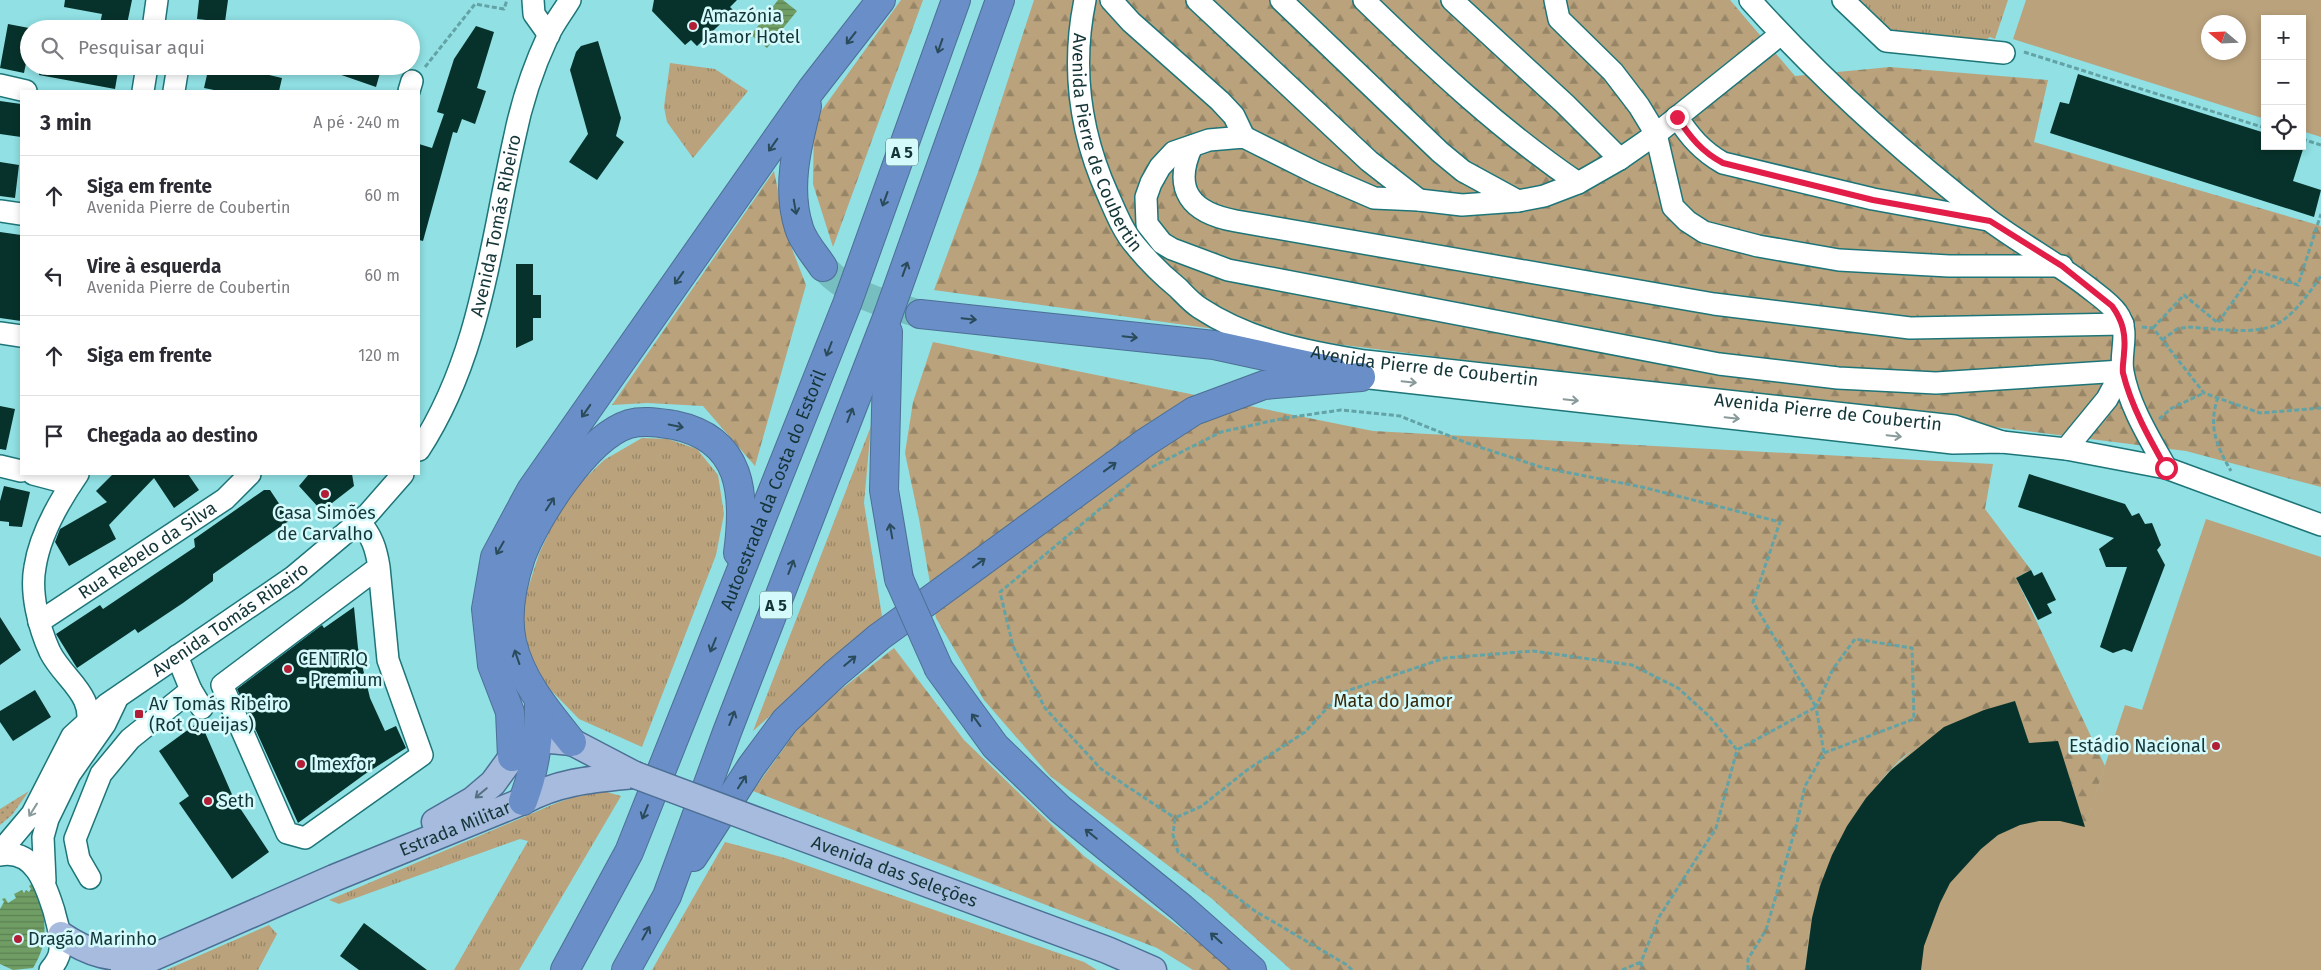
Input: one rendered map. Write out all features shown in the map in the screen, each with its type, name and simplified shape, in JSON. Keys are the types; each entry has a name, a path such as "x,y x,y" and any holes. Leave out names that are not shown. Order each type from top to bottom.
{"highway":[{"path":"512,757 510,712 492,665 486,609 495,556 531,490 810,90 881,0"},
{"name":"Autoestrada da Costa do Estoril","path":"565,970 629,852 731,599 847,304 956,0"},
{"name":"A 5","path":"626,970 667,896 731,723 888,315 1000,0"},
{"path":"810,90 796,152 793,195 799,230 823,268"},
{"path":"920,314 1214,346 1361,377"},
{"path":"888,315 888,407 884,490 899,579 939,669 995,746 1060,810 1182,908 1252,970"},
{"path":"667,896 751,768 785,721 835,674 879,637 1138,447 1194,411 1264,385 1361,377"},
{"path":"580,747 539,700 523,673 512,643 508,622 515,578 522,555 533,531 575,465 613,432 629,424 648,421 679,426 710,437 725,454 737,479 743,515 731,599"},
{"path":"523,801 532,776 539,739 539,700"}],"main road":[{"name":"Estrada Militar","path":"334,878 473,800 493,783 512,757 539,739"},
{"path":"539,739 580,747"},
{"name":"Avenida das Seleções","path":"580,747 635,775 1107,950 1154,970"},
{"name":"Estrada Militar","path":"124,970 334,878 523,801 543,790 576,781 635,775"},
{"name":"Estrada Militar","path":"61,935 85,950 117,958 135,957 176,948"}],"street":[{"path":"154,20 157,0"},
{"path":"533,0 534,14 549,35"},
{"name":"Avenida Tomás Ribeiro","path":"420,448 455,386 473,333 499,221 514,139 531,81 549,35 570,0"},
{"name":"Avenida Pierre de Coubertin","path":"1085,0 1077,48 1079,93 1092,158 1118,219 1134,244 1159,272 1200,308 1261,338 1312,352 1365,361 1954,426 2002,442"},
{"path":"1111,0 1131,22 1220,101 1234,116 1244,137"},
{"path":"1197,0 1369,161 1419,200"},
{"path":"1281,0 1440,152 1463,171 1518,201"},
{"path":"1364,0 1447,81 1545,161 1578,183"},
{"path":"1452,0 1565,104 1620,159"},
{"path":"1555,0 1559,19 1613,72 1639,106 1656,134 1673,207 1704,232 1758,246 1839,260 1949,266 2062,266"},
{"path":"1750,0 1781,34 1873,123 1990,221 2062,266 2112,306 2123,324 2125,343 2122,371 2107,399 2066,449"},
{"path":"1843,0 1886,41 2004,53"},
{"path":"1781,34 1656,134 1620,159 1578,183 1544,196 1518,201 1462,205 1419,200 1374,198 1316,173 1244,137 1209,140 1174,152 1160,167 1150,183 1146,197 1147,224 1162,243 1172,249 1228,270 1719,364 1838,378 1936,384 2122,371"},
{"path":"143,90 146,75"},
{"path":"174,90 177,75"},
{"path":"0,85 22,90"},
{"path":"1677,117 1696,144 1708,155 1723,163 1873,200 1990,221"},
{"path":"1192,146 1185,160 1183,174 1188,194 1193,203 1203,211 1236,222 1714,304 1900,326 2123,324"},
{"path":"0,211 20,214"},
{"path":"0,333 20,336"},
{"path":"2122,371 2146,431 2166,468"},
{"name":"Avenida Pierre de Coubertin","path":"1361,377 1954,443 2002,442 2066,449 2166,468 2321,525"},
{"path":"0,466 20,471"},
{"path":"41,475 75,479 51,521 34,567 34,588 39,622 50,652 59,666 82,693 89,719 70,774 48,819 43,836 44,881 61,935 60,950 50,970"},
{"name":"Rua Rebelo da Silva","path":"39,622 225,499 249,475"},
{"name":"Avenida Tomás Ribeiro","path":"0,853 32,814 72,736 89,719 293,577 368,514 403,475"},
{"path":"359,521 372,536 377,550 379,567 388,660 422,755 305,838 287,833 222,685 379,567"},
{"path":"177,656 191,690 202,708"},
{"path":"59,666 73,711 72,736"},
{"path":"90,878 79,859 75,839 101,774 130,738 191,690"},
{"path":"70,774 105,724 117,698 82,693"},
{"path":"0,853 18,857 30,863 44,881"}],"path":[{"path":"420,74 475,4 504,9 507,0"},
{"path":"2004,53 2016,49 2261,127"},
{"path":"411,86 420,75"},
{"path":"2306,141 2321,145"},
{"path":"2153,328 2184,295 2218,323 2256,270 2298,285 2321,214"},
{"path":"2162,340 2177,329 2182,328 2256,330 2276,325 2295,309 2321,276"},
{"path":"2123,324 2153,328 2204,393"},
{"path":"2146,431 2172,408 2204,393 2218,396 2260,413 2321,408"},
{"path":"2218,396 2212,424 2218,442 2236,479 2232,492"},
{"path":"1147,470 1221,432 1285,418 1341,410 1400,416 1467,443 1544,468 1642,486 1780,522 1754,602 1816,707 1824,753"},
{"path":"1132,482 1000,592 1013,646 1045,708 1101,768 1175,818"},
{"path":"1642,970 1641,962 1659,916 1716,828 1738,750 1816,707 1833,669 1855,639 1912,648 1914,719 1824,753 1805,786 1797,823 1766,930 1748,958 1748,970"},
{"path":"1175,818 1202,806 1247,770 1305,732 1341,693 1445,658 1534,651 1632,665 1678,688 1710,717 1738,750"},
{"path":"1175,818 1173,835 1178,852 1255,911 1347,965 1352,970"},
{"path":"1622,970 1641,962"}],"green space":[{"path":"901,0 923,0 833,247 813,184 814,121"},
{"path":"1034,0 1730,0 1795,76 1890,67 2048,80 2034,142 2321,226 2321,487 2186,451 1200,327 934,290 978,172"},
{"path":"1849,0 2008,0 1995,39 1990,37 1978,46 1890,37"},
{"path":"2026,0 2321,0 2321,137 2306,132 2306,15 2261,15 2261,118 2013,39"},
{"path":"670,63 715,69 748,91 693,158 667,122 664,107"},
{"path":"774,171 787,236 806,285 755,466 703,406 647,403 612,405"},
{"name":"Mata do Jamor","path":"933,342 1373,431 1993,464 1985,509 2031,570 2016,578 2105,766 2085,827 2029,743 1921,747 1907,754 1884,777 1867,798 1840,843 1820,891 1808,943 1805,970 1291,970 1211,898 1050,776 984,700 936,618 919,519 905,453 913,402"},
{"path":"871,426 864,503 882,616 753,731"},
{"path":"642,438 668,439 697,449 718,475 724,514 716,555 642,747 579,719 537,676 521,638 524,601 539,554 565,498 604,460"},
{"name":"Estádio Nacional","path":"2206,519 2321,557 2321,970 1805,970 1809,934 1817,898 1829,864 1845,832 1864,801 1887,774 1914,749 1952,723 1978,712 2015,701 2029,743 2058,741 2085,826 2125,705 2142,710"},
{"path":"894,648 964,740 1084,856 1220,958 1231,970 1193,970 1157,948 753,791 807,716"},
{"path":"596,789 621,796 519,970 454,970 528,841 520,839 339,904 329,900 554,804"},
{"path":"29,791 12,815 0,825 0,809"},
{"path":"725,842 785,858 1084,962 1097,970 652,970"},
{"path":"269,925 277,934 258,970 166,970"}],"shaded area":[{"path":"778,0 783,0 797,11 767,48 761,43 759,46 756,42 757,40 751,35"},
{"path":"32,884 41,905 43,916 44,937 42,948 33,968 13,970 0,964 0,909 4,902 2,899 5,898 8,903 16,898 14,894 22,890 24,893 26,890 29,892 31,889 29,886"}],"building":[{"path":"65,0 132,0 128,20 101,20 102,14 64,7"},
{"path":"199,0 228,0 225,20 197,19"},
{"name":"Amazónia Jamor Hotel","path":"654,0 737,0 730,7 734,11 697,46 691,40 685,45 652,11"},
{"path":"8,24 20,26 20,72 0,68"},
{"path":"476,26 494,32 477,88 486,91 475,124 462,119 457,133 453,132 423,241 420,240 420,144 432,148 444,114 437,112 454,59"},
{"path":"598,41 621,118 616,136 624,142 597,180 569,162 588,134 570,70 576,52 581,46"},
{"path":"2078,74 2261,132 2261,150 2303,150 2293,181 2321,190 2314,217 2050,133 2060,102 2069,104"},
{"path":"39,75 117,75 115,89"},
{"path":"207,75 269,75 282,78 279,90 214,90 204,88"},
{"path":"341,75 379,75 376,87"},
{"path":"0,101 20,104 20,137 0,134"},
{"path":"0,162 19,165 15,198 0,196"},
{"path":"0,232 20,235 20,321 0,318"},
{"path":"516,264 533,264 533,295 541,295 541,318 533,318 533,340 516,348"},
{"path":"0,406 15,409 6,450 0,449"},
{"path":"2029,474 2125,504 2132,516 2139,513 2145,524 2152,523 2161,545 2157,550 2165,565 2132,652 2124,649 2113,653 2100,647 2127,567 2106,567 2099,549 2114,538 2018,507"},
{"path":"112,475 189,475 199,490 174,508 154,478 109,525 116,539 69,566 55,542 60,529 107,502 96,491"},
{"name":"Casa Simões de Carvalho","path":"308,475 352,475 354,486 332,503 328,502 319,508 299,486"},
{"path":"4,486 30,492 22,527 9,526 9,522 0,521 0,501"},
{"path":"264,490 270,490 290,520 213,574 213,581 183,603 138,633 135,629 77,668 56,634 100,605 103,609 195,547 194,539"},
{"path":"2031,570 2034,576 2042,572 2056,600 2047,604 2052,613 2038,620 2016,578"},
{"path":"354,607 358,648 370,698 385,731 396,726 406,748 365,774 298,823 237,689 322,625 324,628"},
{"path":"0,617 21,650 0,665"},
{"path":"35,690 51,717 13,741 0,722 0,711"},
{"path":"2015,701 2029,743 2058,741 2085,827 2060,821 2039,821 2020,825 1998,835 1981,849 1950,883 1940,903 1924,946 1921,970 1805,970 1812,918 1820,886 1832,855 1847,826 1866,798 1891,770 1944,727 1984,710"},
{"name":"Seth","path":"200,721 234,799 269,852 232,879 179,803 189,796 159,751"},
{"path":"364,923 427,970 359,970 340,956"}],"tunnel":[{"path":"823,267 833,277 856,292 920,314"}],"place":[{"name":"Amazónia Jamor Hotel","path":"693,26"},
{"name":"Casa Simões de Carvalho","path":"325,494"},
{"name":"CENTRIQ - Premium","path":"288,669"},
{"name":"Av Tomás Ribeiro (Rot Queijas)","path":"139,714"},
{"name":"Estádio Nacional","path":"2216,746"},
{"name":"Imexfor","path":"301,764"},
{"name":"Seth","path":"208,801"},
{"name":"Dragão Marinho","path":"18,939"}],"route":[{"path":"1677,117 1696,144 1708,155 1723,163 1792,182 1873,200 1990,221 2062,266 2112,306 2123,324 2125,343 2122,371 2146,431 2166,468"}]}
